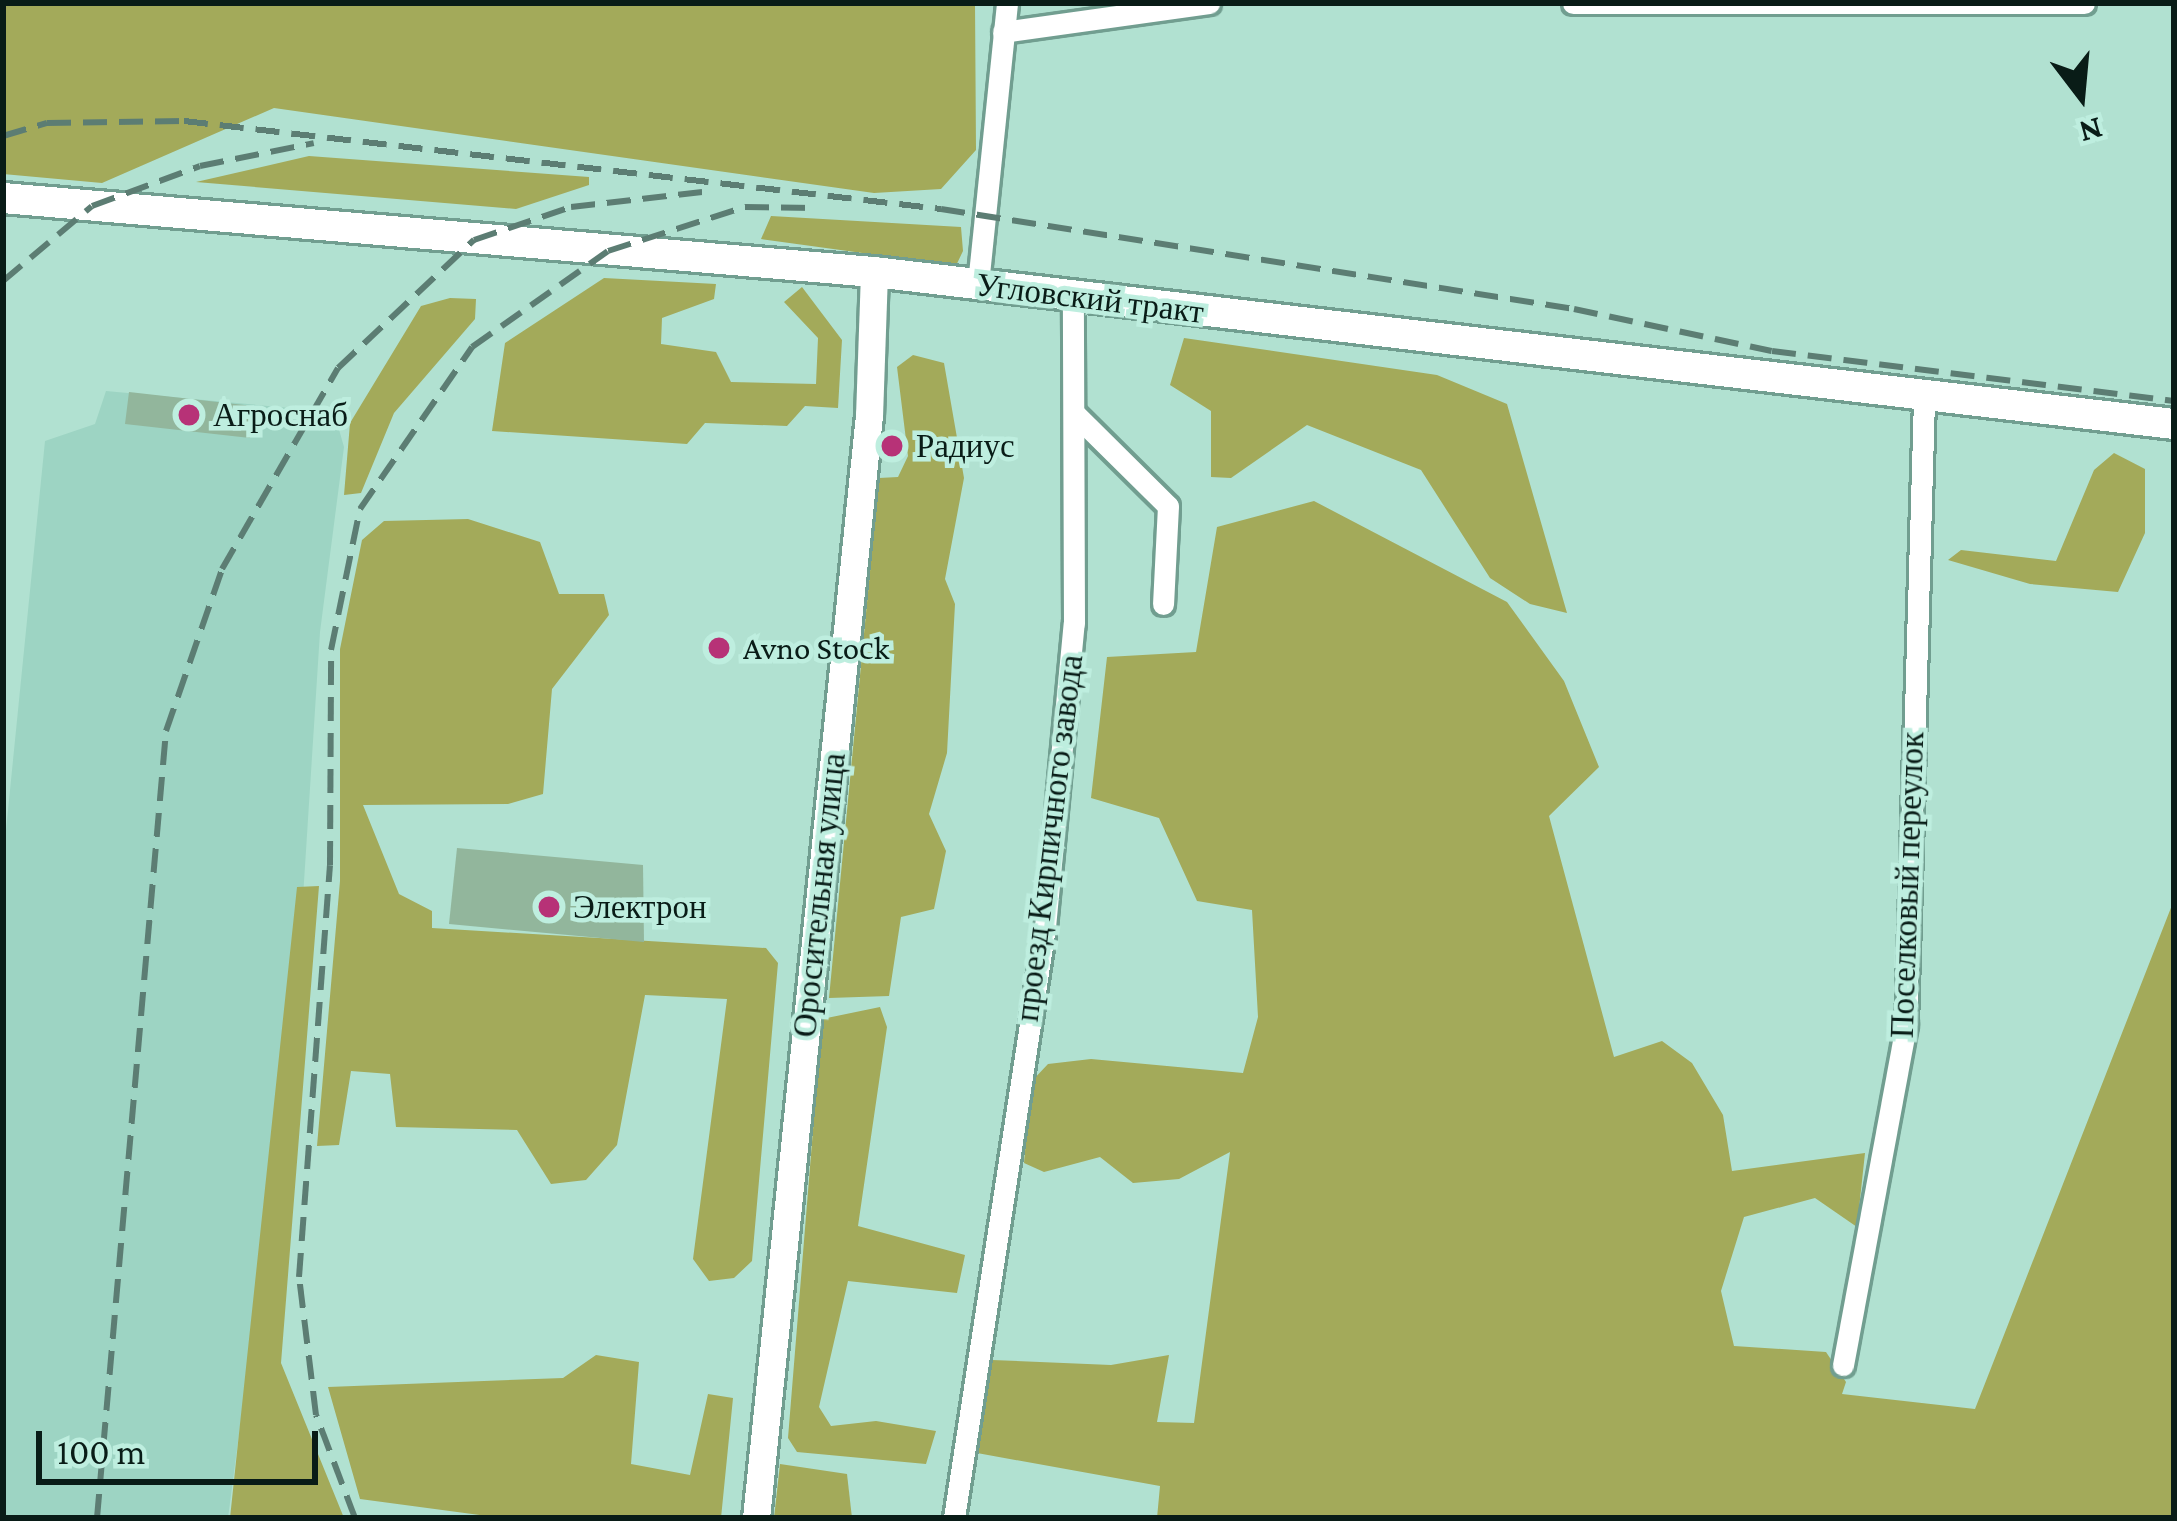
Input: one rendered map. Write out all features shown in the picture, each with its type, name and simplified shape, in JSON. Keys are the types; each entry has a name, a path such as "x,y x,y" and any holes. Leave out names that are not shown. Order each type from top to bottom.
{"highway":[{"name":"Угловский тракт","path":"3,198 934,278 1924,400 2174,424"}],"main road":[{"name":"Оросительная улица","path":"756,1518 869,416 874,272"}],"street":[{"path":"978,284 1007,3"},
{"path":"1003,32 1209,3"},
{"path":"1573,3 2084,3"},
{"name":"проезд Кирпичного завода","path":"954,1518 1045,927 1074,622 1073,296"},
{"name":"Поселковый переулок","path":"1843,1365 1906,1024 1924,400"},
{"path":"1074,413 1168,506 1163,604"}],"shaded area":[{"path":"106,391 334,412 344,447 320,632 297,991 228,1518 3,1518 3,860 45,441 95,424"}],"green space":[{"path":"3,3 975,3 976,150 941,189 874,193 274,108 102,183 3,174"},
{"path":"309,156 589,177 589,185 516,209 196,182"},
{"path":"771,216 961,227 963,251 952,274 922,273 906,259 761,239"},
{"path":"604,278 716,284 714,299 662,318 661,344 716,352 731,382 816,384 818,338 784,302 802,287 842,340 838,408 805,406 787,426 705,423 687,444 492,431 505,343"},
{"path":"450,298 476,299 475,319 394,413 361,493 344,495 350,423 421,306"},
{"path":"1184,338 1437,375 1507,404 1567,613 1530,604 1490,578 1421,470 1307,425 1231,478 1211,477 1211,411 1170,385"},
{"path":"913,355 944,363 964,478 945,579 955,604 947,753 929,814 946,851 934,909 901,917 889,996 829,998 879,478 898,477 908,456 897,367"},
{"path":"2114,453 2145,469 2145,533 2118,592 2030,584 1948,560 1961,550 2056,561 2094,470"},
{"path":"1314,501 1507,602 1564,681 1599,767 1549,816 1614,1057 1662,1041 1692,1063 1723,1115 1732,1171 1865,1153 1857,1227 1815,1198 1744,1217 1721,1291 1734,1346 1826,1352 1846,1382 1842,1394 1975,1409 2174,900 2174,1518 1157,1518 1160,1486 977,1453 992,1360 1111,1365 1169,1355 1157,1422 1194,1423 1230,1152 1179,1179 1133,1183 1100,1157 1044,1172 1024,1163 1031,1082 1048,1064 1091,1059 1243,1073 1258,1017 1252,910 1197,901 1159,818 1091,798 1107,657 1196,652 1217,527"},
{"path":"468,519 540,542 559,594 604,594 609,615 552,689 543,794 508,804 363,805 399,894 432,911 432,928 766,948 778,963 752,1261 734,1278 709,1281 693,1259 727,999 645,995 617,1145 586,1180 551,1184 517,1130 396,1127 390,1074 351,1071 339,1145 317,1146 340,881 340,649 362,540 384,521"},
{"path":"319,886 281,1363 344,1518 230,1518 297,887"},
{"path":"880,1007 887,1027 858,1226 965,1255 957,1293 848,1281 819,1407 831,1426 876,1421 936,1431 926,1464 797,1452 788,1438 822,1019"},
{"path":"596,1355 639,1362 631,1464 690,1475 708,1394 733,1398 721,1518 502,1518 360,1499 328,1387 563,1378"},
{"path":"780,1464 847,1474 852,1518 774,1518"}],"building":[{"name":"Агроснаб","path":"129,392 253,406 250,438 125,424"},
{"name":"Электрон","path":"457,848 643,865 644,942 449,924"}],"railway":[{"path":"3,136 47,123 184,121 941,209 1574,309 1772,351 2174,401"},
{"path":"3,281 92,206 200,166 314,143"},
{"path":"97,1518 166,731 222,569 338,368 474,240 571,207 702,192"},
{"path":"355,1518 316,1415 299,1277 330,865 331,650 360,509 472,347 608,251 745,207 815,208"}],"place":[{"name":"Агроснаб","path":"189,415"},
{"name":"Радиус","path":"892,446"},
{"name":"Avno Stoсk","path":"719,648"},
{"name":"Электрон","path":"549,907"}]}
